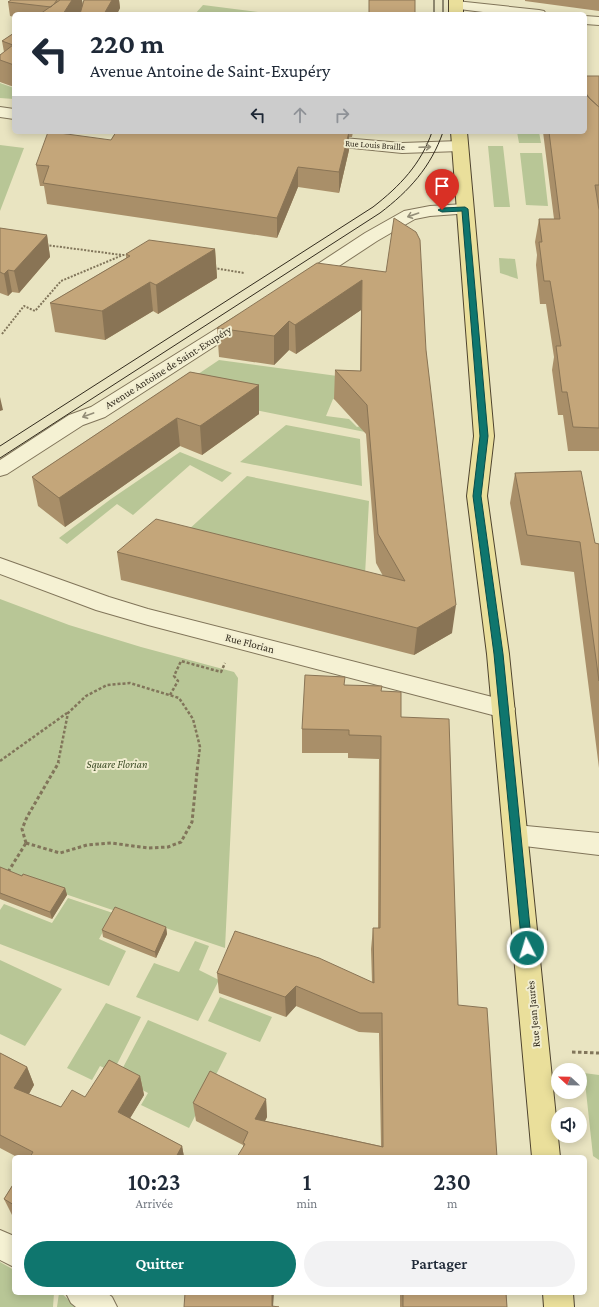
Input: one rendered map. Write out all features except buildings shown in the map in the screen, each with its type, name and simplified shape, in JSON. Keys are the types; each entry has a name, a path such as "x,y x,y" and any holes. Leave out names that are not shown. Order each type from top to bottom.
{"main road":[{"name":"Rue Jean Jaurès","path":"460,139 484,436 477,496 504,709 546,1155"},
{"path":"558,1295 559,1307"}],"street":[{"path":"456,6 518,12"},
{"path":"587,20 599,21"},
{"path":"0,112 12,114"},
{"name":"Rue Louis Braille","path":"302,139 402,148 460,139"},
{"path":"290,289 371,237 410,215 430,211 465,209"},
{"name":"Avenue Antoine de Saint-Exupéry","path":"0,469 76,420 98,412 257,310"},
{"name":"Rue Florian","path":"0,566 104,604 504,709"},
{"path":"516,835 599,844"},
{"path":"0,1244 12,1251"},
{"path":"84,1295 102,1307"}],"path":[{"path":"40,244 130,256"},
{"path":"2,334 24,306 35,311 61,281 123,255"},
{"path":"214,268 244,273"},
{"path":"170,695 178,680 174,676 181,661 221,672 225,663"},
{"path":"0,761 53,722 68,713 86,696 107,685 130,683 178,698 193,719 200,747 192,822 181,842 168,847 148,848 111,843 87,845 60,853 26,843"},
{"path":"7,874 26,843 22,829 26,817 58,765 68,713"},
{"path":"572,1052 599,1053"}],"green space":[{"path":"203,5 258,12 197,12"},
{"path":"0,83 12,87 12,99 0,98"},
{"path":"517,134 539,134 541,143 519,143"},
{"path":"0,145 24,148 0,211"},
{"path":"488,146 503,146 510,207 494,207"},
{"path":"520,153 542,153 548,206 526,205"},
{"path":"499,258 515,259 518,279 500,273"},
{"path":"219,360 367,380 346,402 333,399 326,416 349,419 357,427 371,423 395,438 170,393"},
{"path":"286,425 360,439 362,486 240,462"},
{"path":"180,452 232,473 222,482 190,465 133,515 117,504 67,544 59,538 111,499"},
{"path":"247,476 369,501 365,575 186,532"},
{"name":"Square Florian","path":"0,599 69,625 141,647 234,672 238,678 225,948 0,872"},
{"path":"68,898 113,913 99,939 126,951 109,986 0,944 0,910 4,904 52,923"},
{"path":"195,941 209,946 199,970 219,980 198,1021 136,997 154,963 179,972"},
{"path":"0,960 62,989 25,1046 0,1034"},
{"path":"220,997 272,1017 260,1042 208,1021"},
{"path":"106,1003 141,1017 113,1072 100,1066 92,1080 67,1068"},
{"path":"148,1020 227,1053 189,1128 141,1105 148,1093 118,1077"},
{"path":"587,1073 599,1075 599,1160 593,1156 587,1099"},
{"path":"0,1262 12,1269 12,1295 54,1295 53,1307 0,1307"},
{"path":"59,1295 63,1295 77,1307 57,1307"}],"tram line":[{"path":"434,0 434,12"},
{"path":"443,0 443,12"},
{"path":"0,446 373,207 392,191 416,164 431,134"},
{"path":"0,458 391,205 418,177 432,156 442,134"}],"route":[{"path":"442,210 465,209 484,436 477,496 498,654 527,948"}]}
